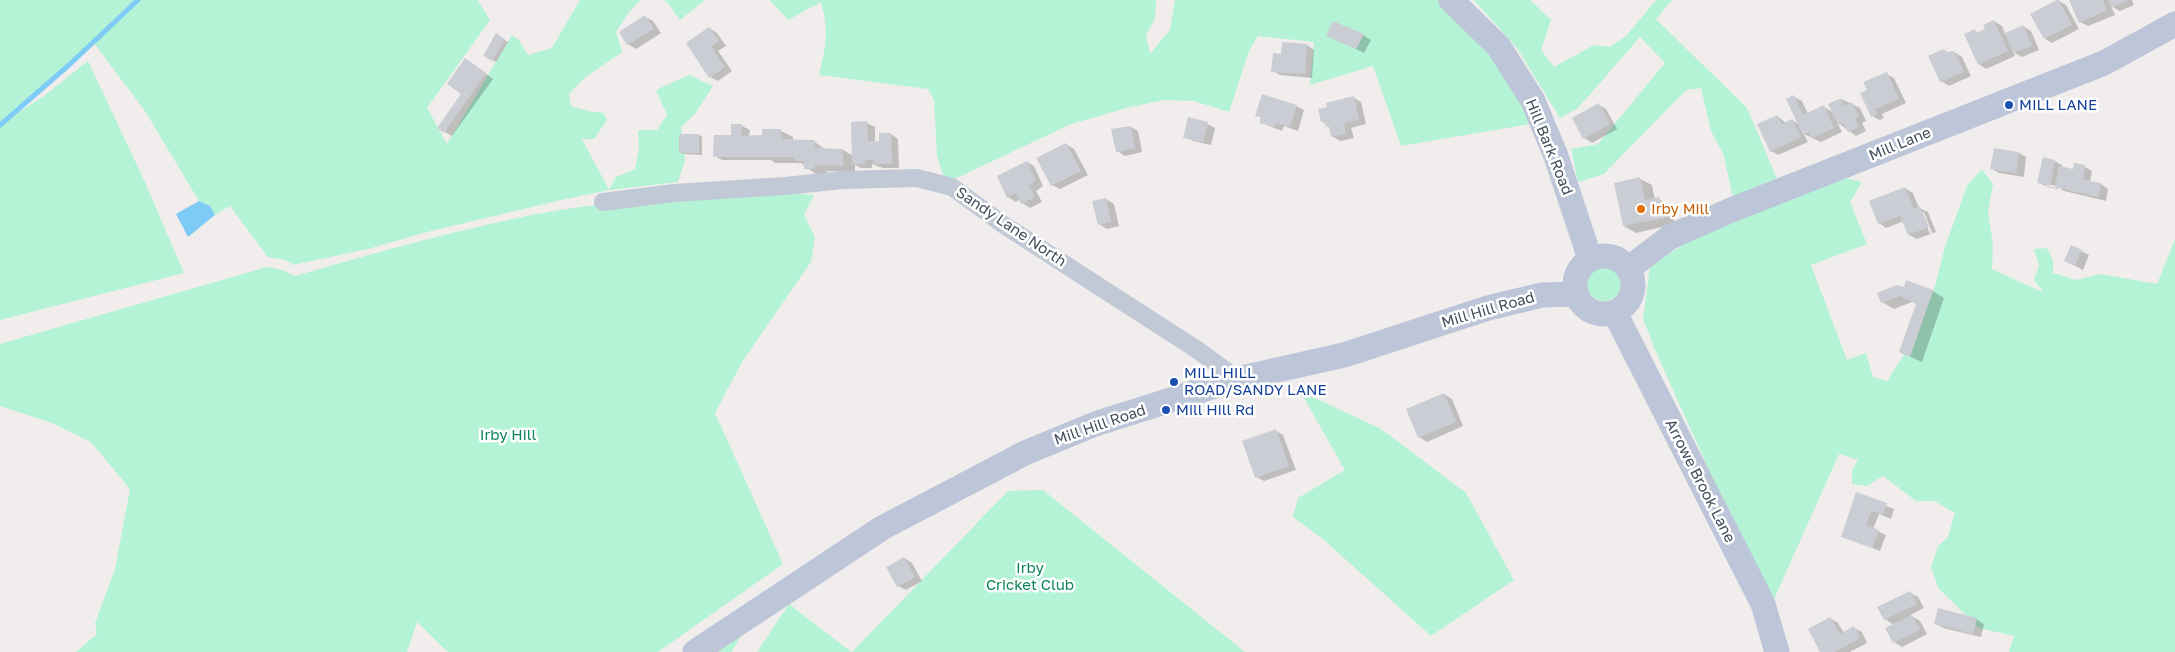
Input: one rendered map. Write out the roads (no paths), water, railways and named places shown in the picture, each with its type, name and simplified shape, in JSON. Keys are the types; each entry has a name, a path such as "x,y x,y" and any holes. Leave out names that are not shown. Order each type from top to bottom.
{"street":[{"name":"Hill Bark Road","path":"1451,0 1499,47 1533,101 1556,156 1590,259"},
{"name":"Mill Lane","path":"1628,269 1670,237 1729,211 2104,63 2175,24"},
{"name":"Sandy Lane North","path":"603,202 674,193 785,186 843,180 917,178 952,187 1004,224 1237,379"},
{"path":"1612,257 1628,269 1632,282 1632,294 1615,313 1596,313 1586,307 1576,294 1576,277 1590,259 1612,257"},
{"name":"Mill Hill Road","path":"695,652 882,528 1025,453 1095,424 1237,379 1344,355 1488,308 1542,295 1576,294"},
{"name":"Arrowe Brook Lane","path":"1615,313 1762,604 1778,652"}],"water":[{"path":"199,201 210,206 215,215 188,237 176,214"}],"waterway":[{"path":"0,125 69,65 138,0"}],"place":[{"name":"MILL LANE","path":"2009,105"},
{"name":"Irby Mill","path":"1641,209"},
{"name":"MILL HILL ROAD/SANDY LANE","path":"1174,382"},
{"name":"Mill Hill Rd","path":"1166,410"}],"park label":[{"name":"Irby Hill","path":"508,435"},
{"name":"Irby Cricket Club","path":"1030,576"}]}
